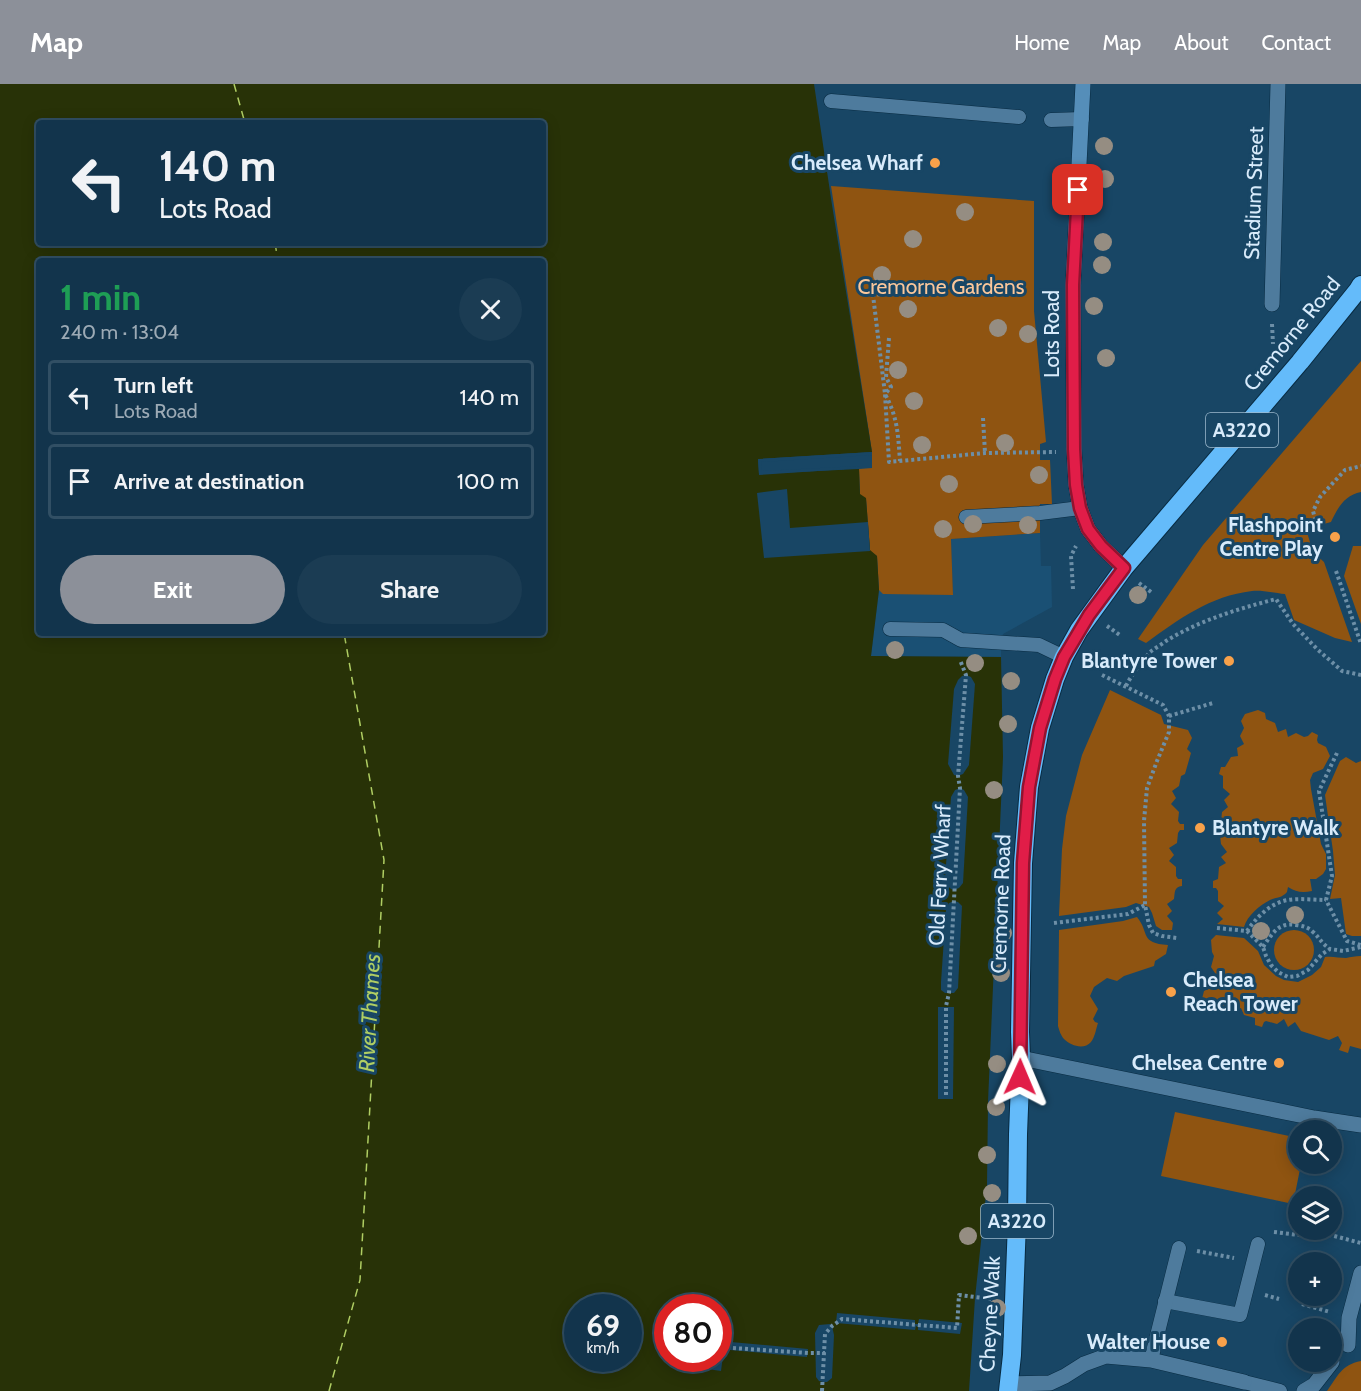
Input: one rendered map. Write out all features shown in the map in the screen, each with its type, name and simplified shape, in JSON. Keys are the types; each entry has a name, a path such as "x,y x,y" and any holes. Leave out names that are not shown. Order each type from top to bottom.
{"highway":[{"name":"Cremorne Road","path":"1021,1058 1023,863 1029,787 1040,728 1064,657 1089,615 1124,568 1300,362 1360,288"},
{"name":"Cheyne Walk","path":"1009,1388 1017,1222 1021,1058"}],"street":[{"name":"Lots Road","path":"1083,84 1073,285 1076,485 1088,529 1101,546 1124,568"},
{"name":"Stadium Street","path":"1272,304 1278,84"},
{"path":"1021,1058 1314,1118 1361,1125"},
{"path":"1355,1345 1349,1317 1361,1273"},
{"path":"1009,1388 1050,1383 1084,1364 1106,1356 1151,1360 1244,1382"},
{"path":"1304,1391 1314,1385 1324,1372"}],"lane":[{"path":"831,101 1019,117"},
{"path":"1051,120 1082,119"},
{"path":"966,517 1040,513 1083,515"},
{"path":"890,629 943,630 961,640 1039,645 1064,657"},
{"path":"1165,1301 1240,1315 1258,1244"},
{"path":"1151,1360 1179,1248"},
{"path":"1244,1382 1280,1391"}],"path":[{"path":"880,294 873,295 885,394 889,462 986,453 1055,452 1074,449"},
{"path":"885,394 891,387 886,377 889,338"},
{"path":"885,394 893,408 900,461"},
{"path":"983,418 986,453"},
{"path":"1317,526 1313,511 1320,497 1345,470 1361,465"},
{"path":"1073,589 1071,556 1083,515"},
{"path":"1336,571 1361,644"},
{"path":"1138,582 1151,592"},
{"path":"1126,686 1151,651 1172,638 1234,610 1276,599 1293,624 1317,649 1342,671 1361,675"},
{"path":"1107,627 1121,636"},
{"name":"Old Ferry Wharf","path":"946,1095 946,1006 949,993 960,788 958,776 966,675 959,657"},
{"path":"1102,675 1163,705 1169,716 1169,732 1148,788 1144,821 1145,905 1153,933 1177,938"},
{"path":"1169,716 1213,703"},
{"path":"1337,753 1319,791 1332,876 1326,900 1347,941 1361,946"},
{"path":"1247,932 1254,920 1266,909 1286,900 1326,900"},
{"path":"1054,923 1128,914 1145,905"},
{"path":"1263,947 1271,934 1281,926 1293,924 1307,927 1316,934 1320,943 1330,949 1343,951 1361,946"},
{"path":"1217,928 1247,932 1263,947 1271,965 1288,977 1297,976 1308,970 1322,954 1330,949"},
{"path":"1258,1244 1274,1232 1288,1234"},
{"path":"1342,1238 1361,1243"},
{"path":"1179,1248 1253,1262"},
{"path":"823,1389 825,1334 842,1319 957,1328 959,1295 991,1299"},
{"path":"1306,1306 1349,1317"},
{"path":"733,1348 825,1353"}],"shaded area":[{"path":"1040,533 1041,566 1051,566 1052,607 1003,634 1001,657 871,656 879,590 953,595 951,539"}],"green space":[{"name":"Cremorne Gardens","path":"831,186 1034,201 1034,311 1046,442 1040,444 1040,460 1050,460 1052,504 1040,504 1040,533 951,539 953,595 883,594 879,590 877,556 870,551 866,499 860,495 859,469 872,468 872,452"},
{"path":"1361,361 1361,492 1343,502 1331,522 1306,529 1313,552 1324,562 1352,642 1335,638 1294,620 1285,594 1264,591 1222,598 1183,617 1146,643 1138,639 1203,545"},
{"path":"1353,546 1361,546 1361,624 1344,576"},
{"path":"1110,690 1161,715 1164,724 1188,730 1192,738 1187,749 1191,753 1185,774 1181,776 1179,786 1172,791 1176,798 1171,804 1179,812 1178,821 1184,824 1184,830 1180,830 1177,843 1169,848 1174,855 1169,861 1176,867 1178,879 1182,879 1182,886 1176,889 1174,899 1167,904 1172,911 1167,916 1173,923 1172,930 1162,930 1156,926 1149,907 1136,903 1126,907 1059,916 1066,816 1082,755"},
{"path":"1258,710 1265,713 1266,719 1275,723 1278,732 1286,729 1288,737 1296,733 1304,737 1312,732 1318,735 1318,743 1326,747 1330,756 1323,769 1313,773 1310,780 1321,844 1326,854 1326,869 1316,879 1310,879 1312,891 1299,892 1288,887 1287,892 1283,895 1270,900 1254,911 1244,927 1217,924 1223,919 1217,913 1224,906 1218,901 1218,891 1213,888 1213,881 1218,879 1219,867 1226,863 1221,857 1227,852 1221,844 1220,835 1216,832 1216,825 1221,822 1222,812 1228,807 1224,800 1230,794 1223,788 1223,776 1219,774 1221,767 1225,767 1231,757 1238,756 1237,748 1244,744 1240,736 1244,728 1241,721 1245,714"},
{"path":"1346,757 1356,763 1361,761 1361,936 1346,934 1341,898 1330,899 1335,875 1325,795 1340,761"},
{"path":"1137,917 1149,939 1168,945 1166,954 1155,961 1154,966 1124,976 1117,981 1107,978 1094,987 1090,996 1098,1009 1093,1019 1098,1023 1094,1038 1085,1046 1070,1044 1063,1038 1058,1026 1059,930"},
{"path":"1294,930 1302,931 1308,936 1313,942 1313,958 1308,964 1302,969 1294,970 1286,969 1280,964 1275,958 1274,950 1275,942 1280,936 1286,931"},
{"path":"1216,935 1244,938 1258,951 1264,965 1284,980 1298,982 1312,975 1321,967 1325,957 1361,956 1361,1049 1350,1046 1348,1053 1339,1050 1342,1043 1338,1036 1329,1040 1301,1031 1295,1022 1288,1027 1284,1019 1277,1024 1266,1021 1262,1027 1255,1025 1255,1018 1244,1015 1241,1008 1234,1010 1230,1004 1222,1008 1206,1005 1200,1007 1204,991 1216,985 1219,979 1211,967 1214,956 1211,940"},
{"path":"1175,1112 1288,1136 1288,1174 1299,1174 1297,1186 1288,1186 1288,1203 1161,1176"},
{"path":"1361,1361 1361,1391 1327,1391 1344,1368"}],"water":[{"name":"River Thames","path":"0,84 814,84 872,452 758,459 759,474 859,469 860,494 866,498 870,550 877,556 879,590 871,656 1001,657 1003,757 988,1102 987,1185 975,1298 969,1391 0,1391"}],"pier":[{"path":"872,452 872,455 761,462 762,471 859,466 862,468 759,475 758,459"},
{"path":"787,489 790,528 868,522 870,551 764,558 757,493"},
{"path":"966,675 971,677 975,684 969,765 963,774 958,776 954,775 948,764 954,689 958,680"},
{"path":"960,788 968,797 963,883 954,890 947,885 945,878 951,797 955,790"},
{"path":"954,901 962,906 958,988 954,993 945,993 941,990 941,982 946,909 949,903"},
{"path":"938,1007 954,1007 953,1099 938,1099"},
{"path":"837,1313 915,1320 915,1324 918,1324 919,1319 962,1323 960,1334 918,1330 916,1326 915,1330 836,1323"},
{"path":"830,1324 834,1335 832,1378 823,1382 816,1377 815,1333 819,1325"},
{"path":"732,1342 808,1349 807,1357 732,1350"}],"ferry route":[{"path":"234,84 244,120"},
{"path":"276,246 278,258"},
{"path":"329,1391 360,1280 384,860 345,636"}],"place":[{"name":"Chelsea Wharf","path":"935,163"},
{"name":"Flashpoint Centre Play","path":"1335,537"},
{"name":"Blantyre Tower","path":"1229,661"},
{"name":"Blantyre Walk","path":"1200,828"},
{"name":"Chelsea Reach Tower","path":"1171,992"},
{"name":"Chelsea Centre","path":"1279,1063"},
{"name":"Walter House","path":"1222,1342"}],"route":[{"path":"1020,1077 1023,863 1029,787 1040,728 1064,657 1089,615 1124,568 1101,546 1088,529 1080,508 1076,485 1073,285 1078,190"}]}
